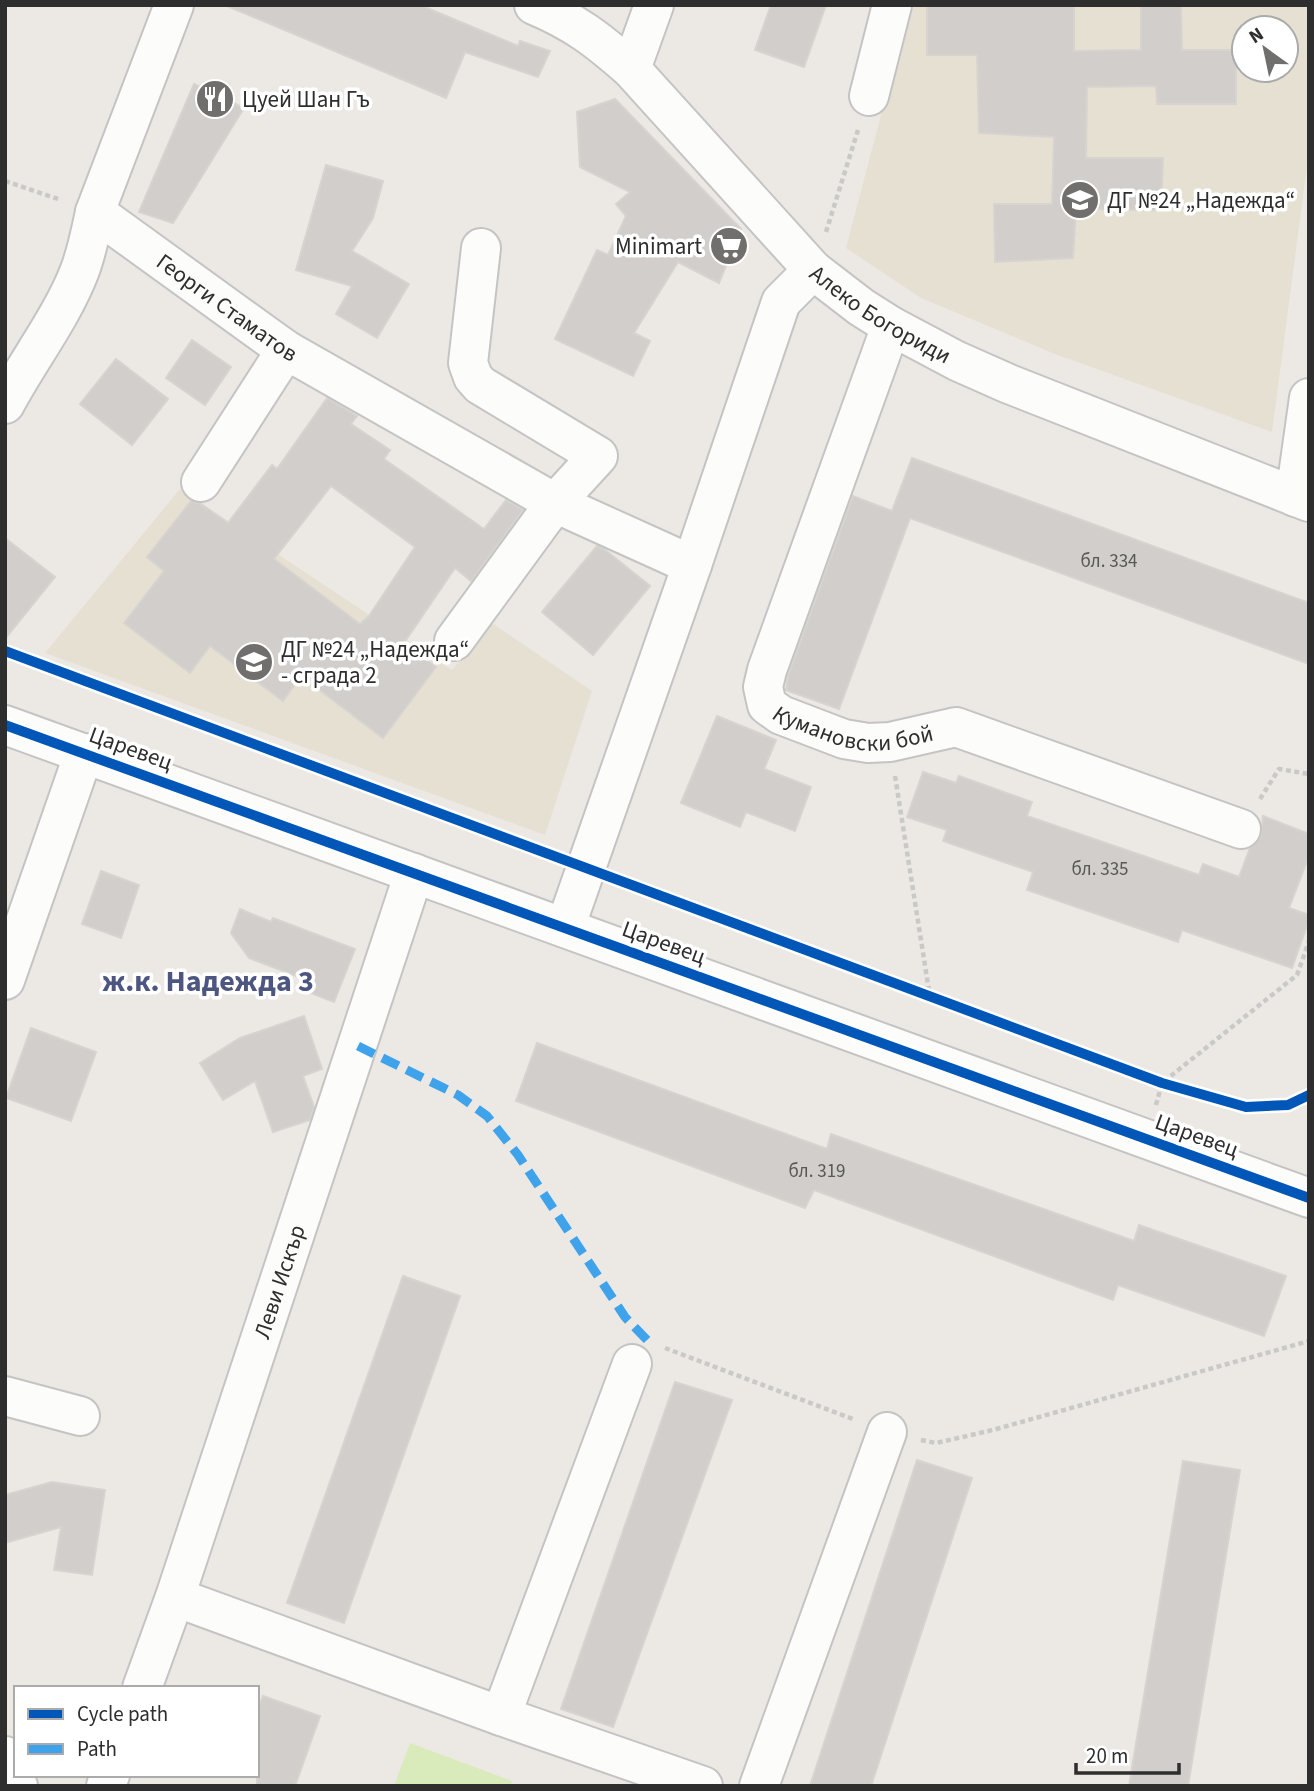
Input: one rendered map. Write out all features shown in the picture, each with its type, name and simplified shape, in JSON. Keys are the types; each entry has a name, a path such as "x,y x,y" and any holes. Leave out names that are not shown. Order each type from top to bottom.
{"street":[{"path":"5,404 38,350 79,272 96,212 174,5"},
{"name":"Алеко Богориди","path":"534,5 565,18 599,41 631,69 813,270 855,303 891,326 957,361 1009,384 1302,500"},
{"path":"631,69 654,5"},
{"path":"869,96 892,5"},
{"name":"Георги Стаматов","path":"96,212 286,350 555,503 692,565"},
{"path":"454,641 555,503 598,456 480,386 473,377 468,363 481,248"},
{"path":"565,928 781,302 813,270"},
{"name":"Кумановски бой","path":"891,326 767,670 763,687 767,705 781,715 844,739 867,743 890,742 956,727 1241,829"},
{"path":"201,482 286,350"},
{"path":"1302,500 1309,398"},
{"name":"Царевец","path":"5,724 1309,1198"},
{"path":"5,980 84,753"},
{"name":"Леви Искър","path":"143,1686 176,1597 414,873"},
{"path":"501,1717 632,1364"},
{"path":"5,1396 80,1416"},
{"path":"760,1786 887,1432"},
{"path":"176,1597 501,1717 704,1786"},
{"path":"5,1756 14,1777"}],"path":[{"path":"813,270 869,96"},
{"path":"5,181 96,212"},
{"path":"890,742 930,996"},
{"path":"1241,829 1279,769 1309,774"},
{"path":"1146,1139 1162,1083 1297,975 1309,941"},
{"path":"917,992 942,1001"},
{"path":"1149,1078 1174,1086"},
{"path":"632,1364 637,1349 648,1341 887,1432 936,1443 993,1430 1309,1341"}],"shaded area":[{"name":"ДГ №24 „Надежда“","path":"910,5 1309,5 1309,151 1272,432 1055,354 921,298 846,248"},
{"name":"ДГ №24 „Надежда“ - сграда 2","path":"180,489 452,670 492,623 592,691 545,835 45,653"}],"green space":[{"path":"410,1743 512,1781 510,1786 394,1786"}],"building":[{"path":"225,5 420,5 518,46 520,41 550,51 538,77 465,52 446,98"},
{"path":"771,5 826,5 804,67 755,50"},
{"path":"927,5 1074,5 1074,51 1141,50 1141,5 1181,5 1182,50 1230,50 1230,84 1236,84 1236,104 1157,104 1156,86 1087,87 1086,158 1163,158 1161,210 1076,209 1073,258 995,262 994,204 1052,204 1054,137 979,133 977,55 927,55"},
{"path":"194,84 244,108 173,223 139,212"},
{"path":"615,99 741,229 719,283 678,262 634,333 650,341 633,376 555,339 597,250 608,255 626,216 616,204 630,192 580,167 577,112"},
{"path":"326,165 383,181 373,218 352,251 409,284 377,338 336,314 352,286 296,270"},
{"path":"192,340 231,367 205,405 166,378"},
{"path":"116,359 168,399 132,445 80,404"},
{"path":"327,398 357,416 351,424 390,450 384,459 484,529 506,500 523,510 471,581 455,568 404,643 436,667 383,738 301,676 283,701 210,646 190,673 124,623 164,571 147,557 191,501 201,504 228,523 272,465 277,469","holes":["331,486 415,547 369,616 360,624 274,559"]},
{"path":"912,458 1309,603 1309,664 910,518 839,709 786,690 788,676 853,496 892,511"},
{"path":"5,538 55,577 5,639"},
{"path":"597,546 650,586 593,655 542,612"},
{"path":"717,716 776,740 764,769 811,787 795,831 746,812 740,827 681,803"},
{"path":"923,772 956,783 959,776 1032,802 1027,816 1199,875 1203,864 1239,877 1250,848 1261,837 1263,816 1309,834 1309,856 1289,908 1309,915 1309,920 1292,968 1182,930 1178,942 1027,890 1033,872 943,841 947,830 907,817"},
{"path":"101,871 139,885 121,938 82,924"},
{"path":"240,909 271,922 273,918 355,949 334,1002 308,992 312,982 249,958 231,933"},
{"path":"304,1016 322,1069 303,1076 314,1107 310,1120 273,1132 255,1081 223,1100 200,1063 240,1038"},
{"path":"31,1028 96,1052 71,1121 6,1098"},
{"path":"537,1043 827,1149 831,1134 1134,1241 1139,1225 1286,1276 1264,1336 1118,1285 1113,1300 814,1190 805,1208 516,1101"},
{"path":"403,1276 460,1296 344,1623 287,1603"},
{"path":"675,1382 732,1400 613,1727 561,1709"},
{"path":"917,1460 972,1478 871,1786 810,1786"},
{"path":"1183,1461 1240,1470 1188,1786 1129,1786"},
{"path":"52,1482 105,1490 92,1575 54,1570 61,1527 5,1543 5,1495"},
{"path":"263,1696 320,1716 295,1786 257,1786 259,1706"}],"marked path":[{"path":"358,1046 458,1095 487,1116 518,1155 625,1317 648,1341"}],"cycle path":[{"path":"5,651 1162,1083 1246,1107 1288,1105 1309,1095"},
{"path":"5,725 1309,1198"}],"place":[{"name":"Цуей Шан Гъ","path":"215,99"},
{"name":"ДГ №24 „Надежда“","path":"1080,200"},
{"name":"Minimart","path":"729,246"},
{"name":"ДГ №24 „Надежда“ - сграда 2","path":"254,662"}],"district":[{"name":"ж.к. Надежда 3","path":"208,981"}]}
